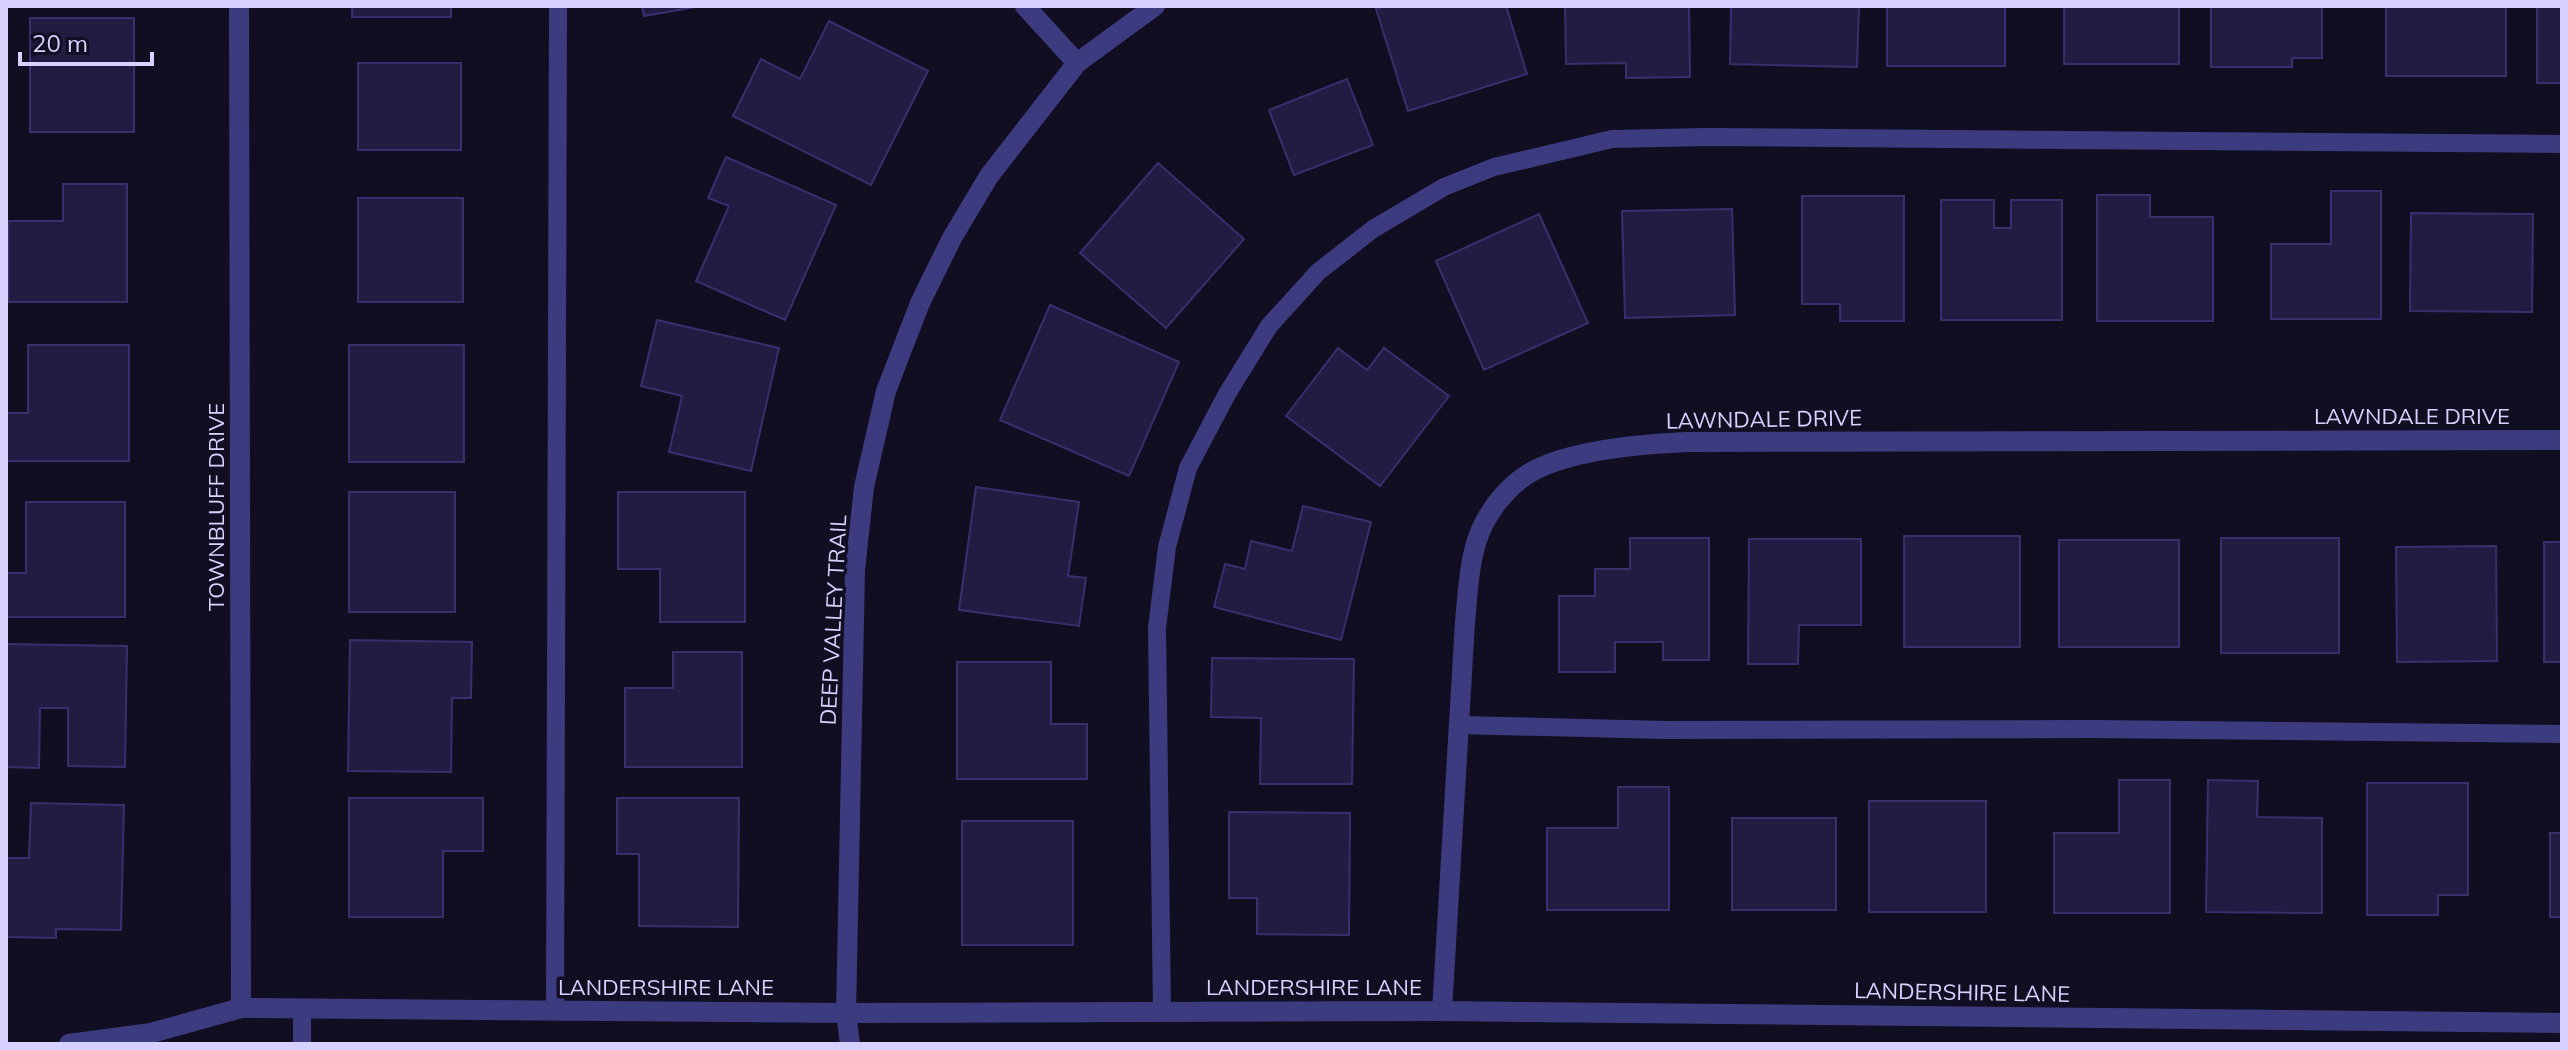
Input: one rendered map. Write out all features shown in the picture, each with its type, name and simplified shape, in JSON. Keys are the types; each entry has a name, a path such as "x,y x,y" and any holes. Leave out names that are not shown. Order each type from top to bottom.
{"street":[{"name":"TOWNBLUFF DRIVE","path":"239,6 241,1008"},
{"path":"1025,6 1077,63"},
{"name":"DEEP VALLEY TRAIL","path":"850,1044 846,1013 855,570 864,487 886,391 920,303 952,238 989,176 1077,63 1155,6"},
{"name":"LAWNDALE DRIVE","path":"1442,1011 1471,566 1481,531 1503,494 1537,469 1634,445 1687,442 2562,440"},
{"name":"LANDERSHIRE LANE","path":"69,1044 151,1033 241,1008 846,1013 1442,1011 2562,1023"}],"lane":[{"path":"555,1011 558,6"},
{"path":"1162,1011 1157,628 1170,534 1188,468 1227,394 1269,326 1318,272 1373,229 1444,187 1494,167 1612,139 1707,137 2562,144"},
{"path":"1459,725 1665,730 2088,729 2562,734"},
{"path":"302,1009 302,1044"}],"building":[{"path":"352,6 451,6 451,17 352,17"},
{"path":"642,6 701,6 644,16"},
{"path":"1386,6 1506,6 1527,74 1408,111 1376,9"},
{"path":"1565,6 1689,6 1690,77 1626,78 1626,63 1566,64"},
{"path":"1731,6 1859,6 1857,67 1730,64"},
{"path":"1887,6 2005,6 2005,66 1887,66"},
{"path":"2064,6 2179,6 2179,64 2064,64"},
{"path":"2211,6 2322,6 2322,58 2292,58 2292,67 2211,67"},
{"path":"2386,6 2506,6 2506,76 2386,76"},
{"path":"2537,6 2562,6 2562,83 2537,83"},
{"path":"30,18 134,18 134,132 30,132"},
{"path":"829,21 928,71 871,185 733,116 761,59 800,79"},
{"path":"358,63 461,63 461,150 358,150"},
{"path":"1347,79 1373,145 1294,175 1269,110"},
{"path":"726,157 836,205 785,320 696,281 729,206 708,198"},
{"path":"1158,163 1244,239 1166,328 1080,253"},
{"path":"63,184 127,184 127,302 8,302 8,221 63,221"},
{"path":"2331,191 2381,191 2381,319 2271,319 2271,244 2331,244"},
{"path":"2097,195 2150,195 2150,217 2213,217 2213,321 2097,321"},
{"path":"1802,196 1904,196 1904,321 1840,321 1840,304 1802,304"},
{"path":"358,198 463,198 463,302 358,302"},
{"path":"1941,200 1994,200 1994,228 2011,228 2011,200 2062,200 2062,320 1941,320"},
{"path":"1732,209 1735,315 1625,318 1622,211"},
{"path":"2411,213 2533,214 2532,312 2410,311"},
{"path":"1539,214 1588,323 1484,370 1436,261"},
{"path":"1050,305 1179,362 1129,476 1000,420"},
{"path":"657,320 779,348 751,471 669,452 682,396 641,386"},
{"path":"28,345 129,345 129,461 6,461 6,413 28,413"},
{"path":"349,345 464,345 464,462 349,462"},
{"path":"1338,348 1367,370 1384,348 1449,396 1380,486 1286,416"},
{"path":"976,487 1079,502 1068,576 1086,578 1079,626 959,610"},
{"path":"349,492 455,492 455,612 349,612"},
{"path":"618,492 745,492 745,622 660,622 660,569 618,569"},
{"path":"26,502 125,502 125,617 6,617 6,573 26,573"},
{"path":"1303,506 1371,522 1341,640 1214,607 1225,564 1245,569 1251,541 1292,551"},
{"path":"1904,536 2020,536 2020,647 1904,647"},
{"path":"1630,538 1709,538 1709,660 1663,660 1663,642 1615,642 1615,672 1559,672 1559,596 1595,596 1595,569 1630,569"},
{"path":"2221,538 2339,538 2339,653 2221,653"},
{"path":"1749,539 1861,539 1861,625 1799,625 1798,664 1748,664"},
{"path":"2059,540 2179,540 2179,647 2059,647"},
{"path":"2544,542 2562,542 2562,662 2544,662"},
{"path":"2496,546 2497,661 2397,662 2396,547"},
{"path":"350,640 472,642 471,698 452,698 451,772 348,771"},
{"path":"6,644 127,646 125,767 68,766 68,708 40,708 39,768 6,767"},
{"path":"673,652 742,652 742,767 625,767 625,688 673,688"},
{"path":"1212,658 1354,659 1352,784 1260,784 1261,718 1211,717"},
{"path":"957,662 1051,662 1051,724 1087,724 1087,779 957,779"},
{"path":"2119,780 2170,780 2170,913 2054,913 2054,833 2119,833"},
{"path":"2208,780 2258,781 2257,817 2322,818 2322,913 2206,912"},
{"path":"2367,783 2468,783 2468,895 2438,895 2438,915 2367,915"},
{"path":"1618,787 1669,787 1669,910 1547,910 1547,828 1618,828"},
{"path":"349,798 483,798 483,851 443,851 443,917 349,917"},
{"path":"617,798 739,798 738,927 639,926 639,854 617,854"},
{"path":"1869,801 1986,801 1986,912 1869,912"},
{"path":"31,803 124,805 121,930 56,929 56,938 6,937 6,858 29,858"},
{"path":"1229,812 1350,813 1349,935 1257,934 1257,898 1229,898"},
{"path":"1732,818 1836,818 1836,910 1732,910"},
{"path":"962,821 1073,821 1073,945 962,945"},
{"path":"2550,833 2562,833 2562,917 2550,917"}]}
